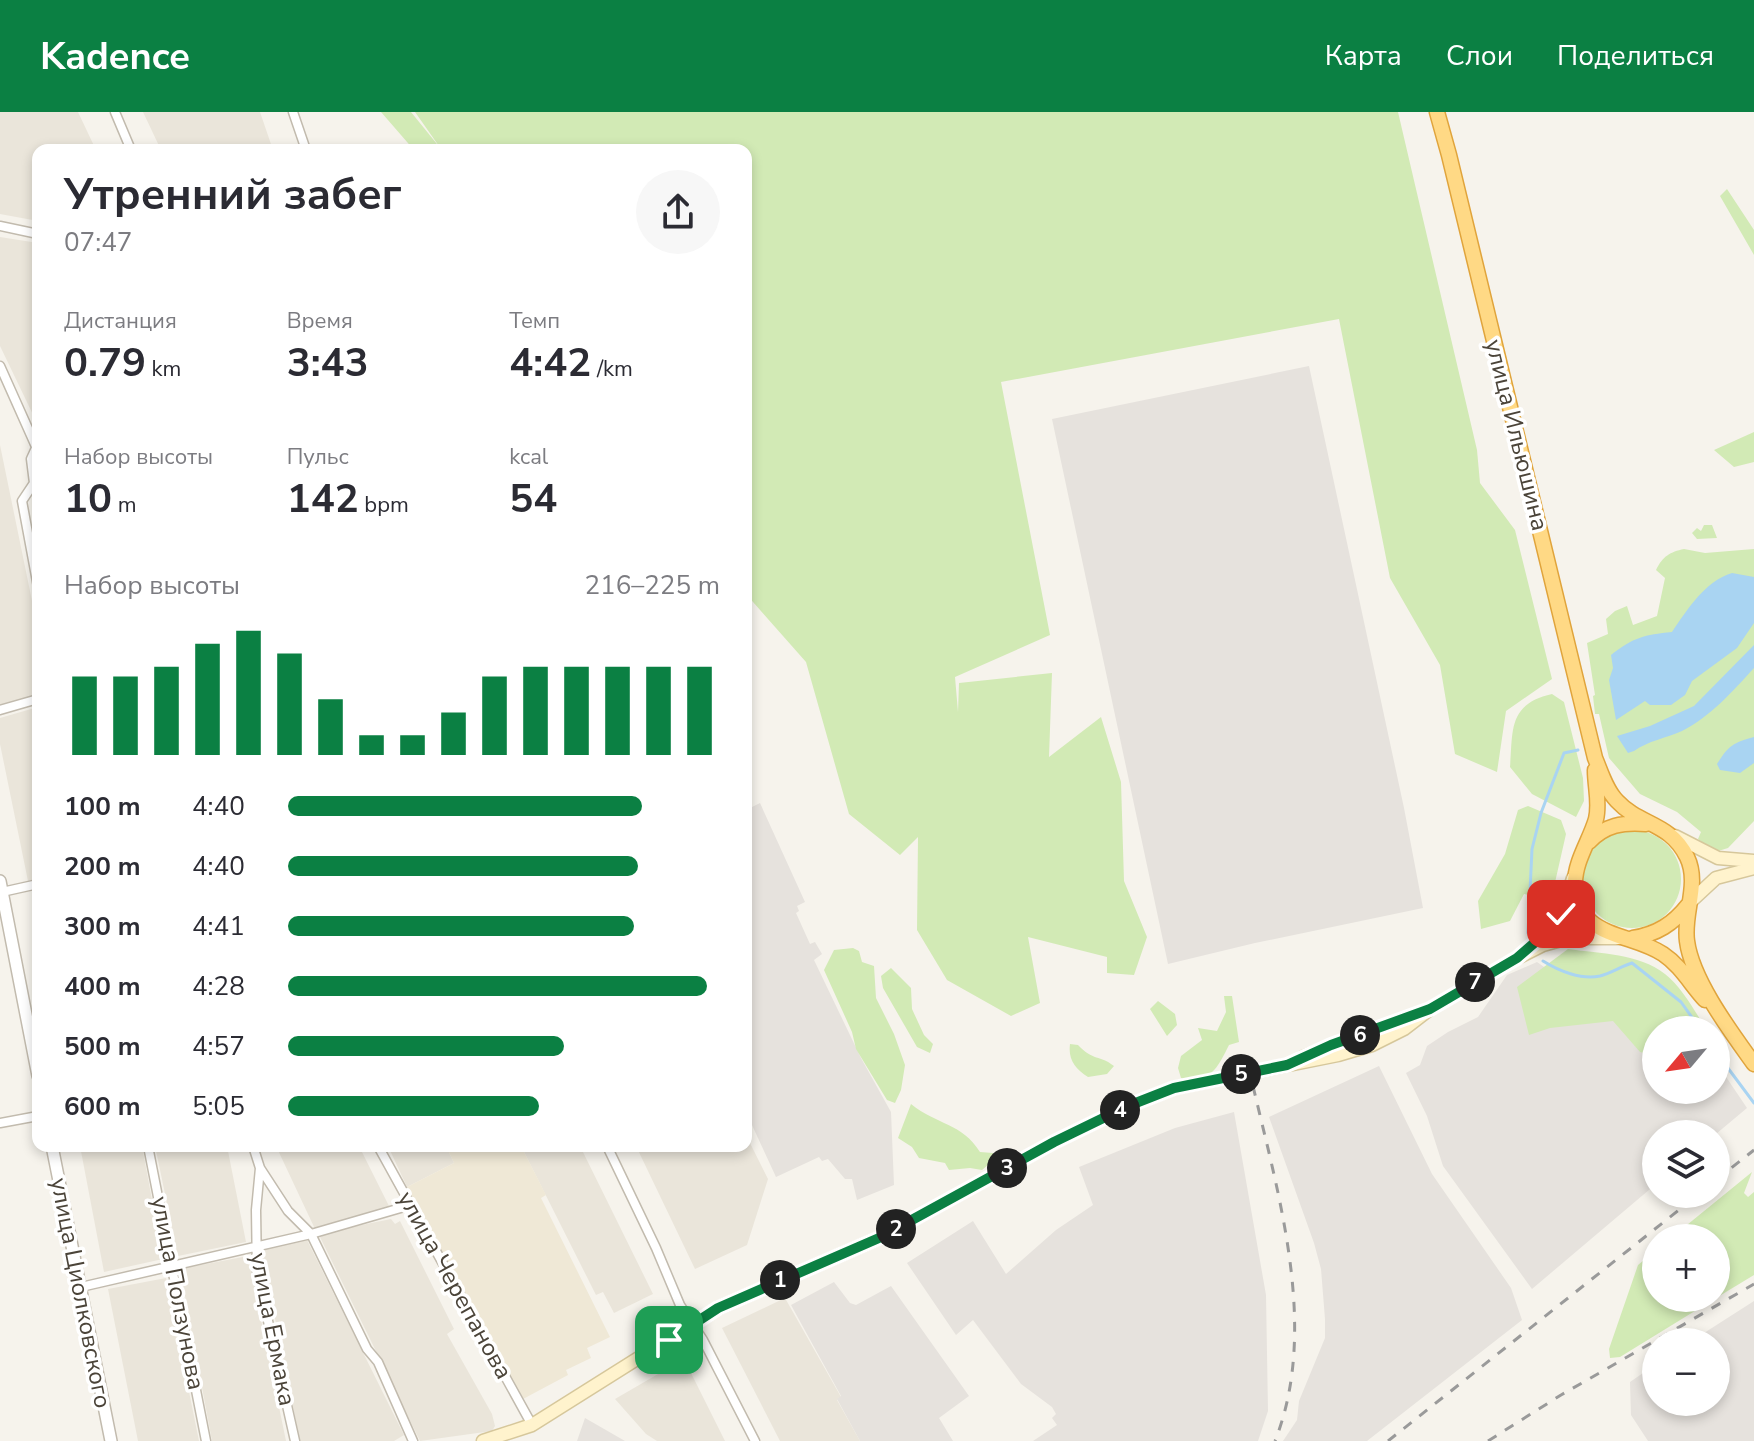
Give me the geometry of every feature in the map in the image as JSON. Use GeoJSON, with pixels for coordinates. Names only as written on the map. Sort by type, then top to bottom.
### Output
{"type":"FeatureCollection","features":[{"type":"Feature","properties":{"kind":"highway","name":"улица Ильюшина"},"geometry":{"type":"LineString","coordinates":[[1437,112],[1595,758]]}},
{"type":"Feature","properties":{"kind":"highway"},"geometry":{"type":"LineString","coordinates":[[1595,758],[1607,788],[1617,801],[1630,812],[1665,830],[1682,847],[1691,865],[1692,890],[1686,924],[1689,950],[1721,1016]]}},
{"type":"Feature","properties":{"kind":"highway"},"geometry":{"type":"LineString","coordinates":[[1595,758],[1598,809],[1575,871],[1575,895],[1584,914],[1602,931],[1643,944],[1672,961],[1720,1016]]}},
{"type":"Feature","properties":{"kind":"highway"},"geometry":{"type":"LineString","coordinates":[[1587,844],[1597,834],[1617,824],[1665,830]]}},
{"type":"Feature","properties":{"kind":"highway"},"geometry":{"type":"LineString","coordinates":[[1623,939],[1654,934],[1665,928],[1688,904]]}},
{"type":"Feature","properties":{"kind":"highway"},"geometry":{"type":"LineString","coordinates":[[1730,1030],[1754,1064]]}},
{"type":"Feature","properties":{"kind":"main road"},"geometry":{"type":"LineString","coordinates":[[1665,830],[1718,858],[1754,861]]}},
{"type":"Feature","properties":{"kind":"main road"},"geometry":{"type":"LineString","coordinates":[[1688,904],[1716,878],[1754,868]]}},
{"type":"Feature","properties":{"kind":"main road"},"geometry":{"type":"LineString","coordinates":[[1517,958],[1555,923],[1565,906],[1575,871]]}},
{"type":"Feature","properties":{"kind":"main road"},"geometry":{"type":"LineString","coordinates":[[483,1441],[532,1425],[693,1324],[753,1292],[891,1232],[1054,1142],[1128,1106],[1174,1088],[1287,1065],[1331,1045],[1430,1009],[1517,958],[1560,940],[1623,939]]}},
{"type":"Feature","properties":{"kind":"street"},"geometry":{"type":"LineString","coordinates":[[115,112],[128,144]]}},
{"type":"Feature","properties":{"kind":"street"},"geometry":{"type":"LineString","coordinates":[[293,112],[304,144]]}},
{"type":"Feature","properties":{"kind":"street"},"geometry":{"type":"LineString","coordinates":[[0,226],[32,233]]}},
{"type":"Feature","properties":{"kind":"street"},"geometry":{"type":"LineString","coordinates":[[0,366],[32,439]]}},
{"type":"Feature","properties":{"kind":"street"},"geometry":{"type":"LineString","coordinates":[[32,486],[22,501],[32,555]]}},
{"type":"Feature","properties":{"kind":"street"},"geometry":{"type":"LineString","coordinates":[[0,710],[32,701]]}},
{"type":"Feature","properties":{"kind":"street"},"geometry":{"type":"LineString","coordinates":[[32,884],[1,886],[32,1045]]}},
{"type":"Feature","properties":{"kind":"street"},"geometry":{"type":"LineString","coordinates":[[0,1123],[32,1117]]}},
{"type":"Feature","properties":{"kind":"street","name":"улица Циолковского"},"geometry":{"type":"LineString","coordinates":[[53,1152],[111,1441]]}},
{"type":"Feature","properties":{"kind":"street","name":"улица Ползунова"},"geometry":{"type":"LineString","coordinates":[[149,1152],[206,1441]]}},
{"type":"Feature","properties":{"kind":"street"},"geometry":{"type":"LineString","coordinates":[[255,1152],[260,1168],[288,1211],[311,1234],[367,1349],[378,1362],[413,1441]]}},
{"type":"Feature","properties":{"kind":"street","name":"улица Черепанова"},"geometry":{"type":"LineString","coordinates":[[381,1152],[532,1425]]}},
{"type":"Feature","properties":{"kind":"street"},"geometry":{"type":"LineString","coordinates":[[610,1152],[680,1305],[728,1385],[755,1441]]}},
{"type":"Feature","properties":{"kind":"street","name":"улица Ермака"},"geometry":{"type":"LineString","coordinates":[[260,1168],[256,1210],[257,1272],[295,1441]]}},
{"type":"Feature","properties":{"kind":"street"},"geometry":{"type":"LineString","coordinates":[[81,1287],[311,1234],[411,1205]]}},
{"type":"Feature","properties":{"kind":"shaded area"},"geometry":{"type":"Polygon","coordinates":[[[0,112],[78,112],[93,144],[32,144],[32,220],[0,214],[0,112]]]}},
{"type":"Feature","properties":{"kind":"shaded area"},"geometry":{"type":"Polygon","coordinates":[[[143,112],[260,112],[271,144],[158,144],[143,112]]]}},
{"type":"Feature","properties":{"kind":"shaded area"},"geometry":{"type":"Polygon","coordinates":[[[0,237],[32,242],[32,413],[0,346],[0,237]]]}},
{"type":"Feature","properties":{"kind":"shaded area"},"geometry":{"type":"Polygon","coordinates":[[[1309,366],[1423,908],[1168,964],[1052,419],[1309,366]]]}},
{"type":"Feature","properties":{"kind":"shaded area"},"geometry":{"type":"Polygon","coordinates":[[[0,445],[32,601],[32,697],[0,705],[0,445]]]}},
{"type":"Feature","properties":{"kind":"shaded area"},"geometry":{"type":"Polygon","coordinates":[[[32,709],[32,880],[28,881],[0,744],[0,718],[32,709]]]}},
{"type":"Feature","properties":{"kind":"shaded area"},"geometry":{"type":"Polygon","coordinates":[[[760,803],[805,902],[797,906],[799,911],[796,913],[810,944],[815,942],[822,954],[814,960],[891,1112],[894,1185],[857,1200],[852,1179],[845,1179],[828,1159],[822,1161],[819,1157],[776,1177],[752,1125],[752,807],[760,803]]]}},
{"type":"Feature","properties":{"kind":"shaded area"},"geometry":{"type":"Polygon","coordinates":[[[1537,962],[1567,983],[1642,1023],[1642,1104],[1730,1104],[1730,1083],[1747,1108],[1730,1122],[1642,1120],[1642,1196],[1532,1289],[1443,1166],[1427,1116],[1406,1073],[1420,1065],[1427,1046],[1478,1017],[1507,975],[1537,962]]]}},
{"type":"Feature","properties":{"kind":"shaded area"},"geometry":{"type":"Polygon","coordinates":[[[1379,1066],[1432,1174],[1511,1288],[1522,1320],[1367,1441],[1283,1441],[1297,1420],[1299,1401],[1325,1338],[1325,1319],[1321,1269],[1314,1243],[1269,1117],[1379,1066]]]}},
{"type":"Feature","properties":{"kind":"shaded area"},"geometry":{"type":"Polygon","coordinates":[[[1234,1112],[1266,1295],[1268,1411],[1258,1441],[1033,1441],[1057,1425],[1052,1418],[1056,1414],[1052,1407],[1021,1384],[973,1320],[956,1335],[907,1263],[973,1221],[1006,1274],[1056,1230],[1093,1205],[1079,1167],[1175,1128],[1234,1112]]]}},
{"type":"Feature","properties":{"kind":"shaded area"},"geometry":{"type":"Polygon","coordinates":[[[752,1147],[768,1179],[747,1245],[695,1269],[639,1152],[752,1152],[752,1147]]]}},
{"type":"Feature","properties":{"kind":"shaded area"},"geometry":{"type":"Polygon","coordinates":[[[81,1152],[143,1152],[163,1259],[104,1272],[81,1152]]]}},
{"type":"Feature","properties":{"kind":"shaded area"},"geometry":{"type":"Polygon","coordinates":[[[156,1152],[228,1152],[246,1242],[178,1256],[156,1152]]]}},
{"type":"Feature","properties":{"kind":"shaded area"},"geometry":{"type":"Polygon","coordinates":[[[279,1152],[362,1152],[390,1208],[315,1229],[279,1152]]]}},
{"type":"Feature","properties":{"kind":"shaded area"},"geometry":{"type":"Polygon","coordinates":[[[391,1152],[449,1152],[454,1163],[407,1187],[391,1152]]]}},
{"type":"Feature","properties":{"kind":"shaded area"},"geometry":{"type":"Polygon","coordinates":[[[449,1152],[524,1152],[546,1195],[541,1198],[610,1337],[587,1348],[591,1358],[566,1370],[568,1375],[523,1399],[407,1187],[454,1163],[449,1152]]]}},
{"type":"Feature","properties":{"kind":"shaded area"},"geometry":{"type":"Polygon","coordinates":[[[524,1152],[583,1152],[653,1294],[614,1313],[603,1292],[596,1295],[524,1152]]]}},
{"type":"Feature","properties":{"kind":"shaded area"},"geometry":{"type":"Polygon","coordinates":[[[391,1219],[395,1224],[400,1221],[454,1329],[447,1334],[492,1414],[495,1426],[492,1431],[420,1441],[320,1237],[337,1230],[391,1219]]]}},
{"type":"Feature","properties":{"kind":"shaded area"},"geometry":{"type":"Polygon","coordinates":[[[307,1240],[404,1435],[394,1441],[300,1441],[261,1250],[307,1240]]]}},
{"type":"Feature","properties":{"kind":"shaded area"},"geometry":{"type":"Polygon","coordinates":[[[248,1256],[286,1441],[212,1441],[180,1269],[248,1256]]]}},
{"type":"Feature","properties":{"kind":"shaded area"},"geometry":{"type":"Polygon","coordinates":[[[166,1278],[199,1441],[138,1441],[108,1289],[166,1278]]]}},
{"type":"Feature","properties":{"kind":"shaded area"},"geometry":{"type":"Polygon","coordinates":[[[834,1282],[850,1303],[856,1305],[891,1286],[969,1396],[939,1418],[953,1441],[860,1441],[837,1399],[841,1396],[791,1305],[834,1282]]]}},
{"type":"Feature","properties":{"kind":"shaded area"},"geometry":{"type":"Polygon","coordinates":[[[785,1298],[841,1397],[837,1400],[860,1441],[780,1441],[722,1328],[785,1298]]]}},
{"type":"Feature","properties":{"kind":"shaded area"},"geometry":{"type":"Polygon","coordinates":[[[1754,1301],[1754,1441],[1648,1441],[1631,1415],[1630,1382],[1642,1374],[1642,1416],[1730,1416],[1730,1328],[1712,1328],[1754,1301]]]}},
{"type":"Feature","properties":{"kind":"shaded area"},"geometry":{"type":"Polygon","coordinates":[[[684,1359],[725,1441],[657,1441],[646,1434],[615,1399],[684,1359]]]}},
{"type":"Feature","properties":{"kind":"shaded area"},"geometry":{"type":"Polygon","coordinates":[[[585,1418],[625,1441],[577,1441],[585,1418]]]}},
{"type":"Feature","properties":{"kind":"green space"},"geometry":{"type":"Polygon","coordinates":[[[381,112],[411,112],[437,144],[409,144],[381,112]]]}},
{"type":"Feature","properties":{"kind":"green space"},"geometry":{"type":"Polygon","coordinates":[[[415,112],[1398,112],[1477,450],[1480,483],[1515,530],[1552,679],[1506,711],[1497,772],[1455,754],[1440,665],[1390,578],[1339,319],[1001,382],[1050,635],[955,677],[958,712],[959,683],[1052,673],[1049,757],[1101,717],[1121,782],[1124,881],[1147,937],[1134,975],[1107,973],[1107,957],[1028,937],[1040,1003],[1011,1016],[947,980],[917,930],[918,837],[900,855],[849,814],[806,662],[752,601],[752,144],[437,144],[415,112]]]}},
{"type":"Feature","properties":{"kind":"green space"},"geometry":{"type":"Polygon","coordinates":[[[1727,189],[1754,230],[1754,255],[1720,196],[1727,189]]]}},
{"type":"Feature","properties":{"kind":"green space"},"geometry":{"type":"Polygon","coordinates":[[[1754,432],[1754,462],[1734,467],[1714,450],[1754,432]]]}},
{"type":"Feature","properties":{"kind":"green space"},"geometry":{"type":"Polygon","coordinates":[[[1704,525],[1712,525],[1717,538],[1697,539],[1692,533],[1697,528],[1701,531],[1704,525]]]}},
{"type":"Feature","properties":{"kind":"green space"},"geometry":{"type":"Polygon","coordinates":[[[1684,549],[1705,553],[1754,549],[1754,821],[1728,848],[1715,852],[1698,839],[1701,832],[1677,812],[1640,794],[1609,758],[1599,714],[1595,714],[1587,643],[1608,634],[1606,619],[1627,606],[1633,625],[1657,616],[1665,578],[1656,570],[1667,555],[1684,549]]]}},
{"type":"Feature","properties":{"kind":"green space"},"geometry":{"type":"Polygon","coordinates":[[[1552,694],[1564,702],[1583,778],[1584,801],[1576,817],[1532,794],[1510,767],[1513,730],[1520,712],[1527,704],[1552,694]]]}},
{"type":"Feature","properties":{"kind":"green space"},"geometry":{"type":"Polygon","coordinates":[[[1528,806],[1561,820],[1566,834],[1551,900],[1524,894],[1510,921],[1481,929],[1478,901],[1505,854],[1518,810],[1528,806]]]}},
{"type":"Feature","properties":{"kind":"green space"},"geometry":{"type":"Polygon","coordinates":[[[1632,830],[1651,834],[1666,845],[1677,860],[1681,879],[1677,898],[1666,913],[1651,924],[1632,928],[1613,924],[1598,913],[1587,898],[1583,879],[1587,860],[1598,845],[1613,834],[1632,830]]]}},
{"type":"Feature","properties":{"kind":"green space"},"geometry":{"type":"Polygon","coordinates":[[[853,948],[859,951],[862,962],[874,966],[876,998],[905,1065],[901,1090],[895,1103],[887,1100],[856,1049],[852,1032],[824,970],[834,950],[853,948]]]}},
{"type":"Feature","properties":{"kind":"green space"},"geometry":{"type":"Polygon","coordinates":[[[1568,949],[1619,956],[1643,962],[1665,974],[1698,1016],[1642,1016],[1642,1052],[1613,1021],[1550,1028],[1529,1035],[1517,987],[1568,949]]]}},
{"type":"Feature","properties":{"kind":"green space"},"geometry":{"type":"Polygon","coordinates":[[[891,968],[911,988],[912,1009],[924,1035],[933,1044],[930,1053],[917,1047],[883,988],[881,976],[891,968]]]}},
{"type":"Feature","properties":{"kind":"green space"},"geometry":{"type":"Polygon","coordinates":[[[1224,996],[1232,996],[1239,1042],[1229,1045],[1216,1067],[1206,1076],[1181,1078],[1178,1068],[1181,1056],[1202,1040],[1198,1028],[1217,1031],[1226,1012],[1224,996]]]}},
{"type":"Feature","properties":{"kind":"green space"},"geometry":{"type":"Polygon","coordinates":[[[1158,1001],[1175,1014],[1177,1025],[1167,1036],[1150,1009],[1158,1001]]]}},
{"type":"Feature","properties":{"kind":"green space"},"geometry":{"type":"Polygon","coordinates":[[[1070,1044],[1078,1045],[1114,1066],[1107,1074],[1088,1077],[1073,1063],[1070,1044]]]}},
{"type":"Feature","properties":{"kind":"green space"},"geometry":{"type":"Polygon","coordinates":[[[911,1104],[965,1135],[980,1152],[993,1153],[996,1158],[982,1170],[949,1170],[945,1163],[919,1158],[912,1147],[898,1138],[911,1104]]]}},
{"type":"Feature","properties":{"kind":"green space"},"geometry":{"type":"Polygon","coordinates":[[[1752,1172],[1744,1193],[1748,1197],[1754,1192],[1754,1275],[1730,1290],[1730,1224],[1688,1224],[1708,1208],[1730,1208],[1730,1190],[1752,1172]]]}},
{"type":"Feature","properties":{"kind":"green space"},"geometry":{"type":"Polygon","coordinates":[[[1642,1262],[1642,1312],[1693,1312],[1667,1328],[1642,1328],[1642,1343],[1620,1357],[1610,1358],[1609,1349],[1638,1265],[1642,1262]]]}},
{"type":"Feature","properties":{"kind":"water"},"geometry":{"type":"Polygon","coordinates":[[[1732,573],[1754,577],[1754,623],[1737,648],[1692,681],[1685,695],[1671,705],[1650,705],[1645,701],[1616,720],[1609,680],[1613,668],[1611,655],[1640,638],[1672,632],[1705,589],[1732,573]]]}},
{"type":"Feature","properties":{"kind":"water"},"geometry":{"type":"Polygon","coordinates":[[[1754,645],[1754,668],[1712,711],[1682,731],[1628,753],[1617,736],[1650,726],[1694,706],[1754,645]]]}},
{"type":"Feature","properties":{"kind":"water"},"geometry":{"type":"Polygon","coordinates":[[[1754,737],[1754,763],[1740,773],[1720,770],[1717,764],[1728,749],[1754,737]]]}},
{"type":"Feature","properties":{"kind":"waterway"},"geometry":{"type":"LineString","coordinates":[[1528,933],[1532,849],[1541,813],[1564,753],[1578,750]]}},
{"type":"Feature","properties":{"kind":"waterway"},"geometry":{"type":"LineString","coordinates":[[1543,961],[1585,977],[1600,976],[1632,963],[1681,1002],[1691,1016]]}},
{"type":"Feature","properties":{"kind":"waterway"},"geometry":{"type":"LineString","coordinates":[[1730,1071],[1754,1103]]}},
{"type":"Feature","properties":{"kind":"railway"},"geometry":{"type":"LineString","coordinates":[[1253,1086],[1283,1218],[1294,1309],[1294,1354],[1288,1398],[1275,1441]]}},
{"type":"Feature","properties":{"kind":"railway"},"geometry":{"type":"LineString","coordinates":[[1730,1169],[1754,1150]]}},
{"type":"Feature","properties":{"kind":"railway"},"geometry":{"type":"LineString","coordinates":[[1388,1441],[1681,1208]]}},
{"type":"Feature","properties":{"kind":"railway"},"geometry":{"type":"LineString","coordinates":[[1488,1441],[1561,1395],[1754,1284]]}},
{"type":"Feature","properties":{"kind":"route"},"geometry":{"type":"LineString","coordinates":[[669,1340],[718,1308],[879,1238],[1054,1142],[1153,1095],[1287,1065],[1310,1053],[1430,1009],[1517,958],[1547,932],[1561,914]]}}]}
